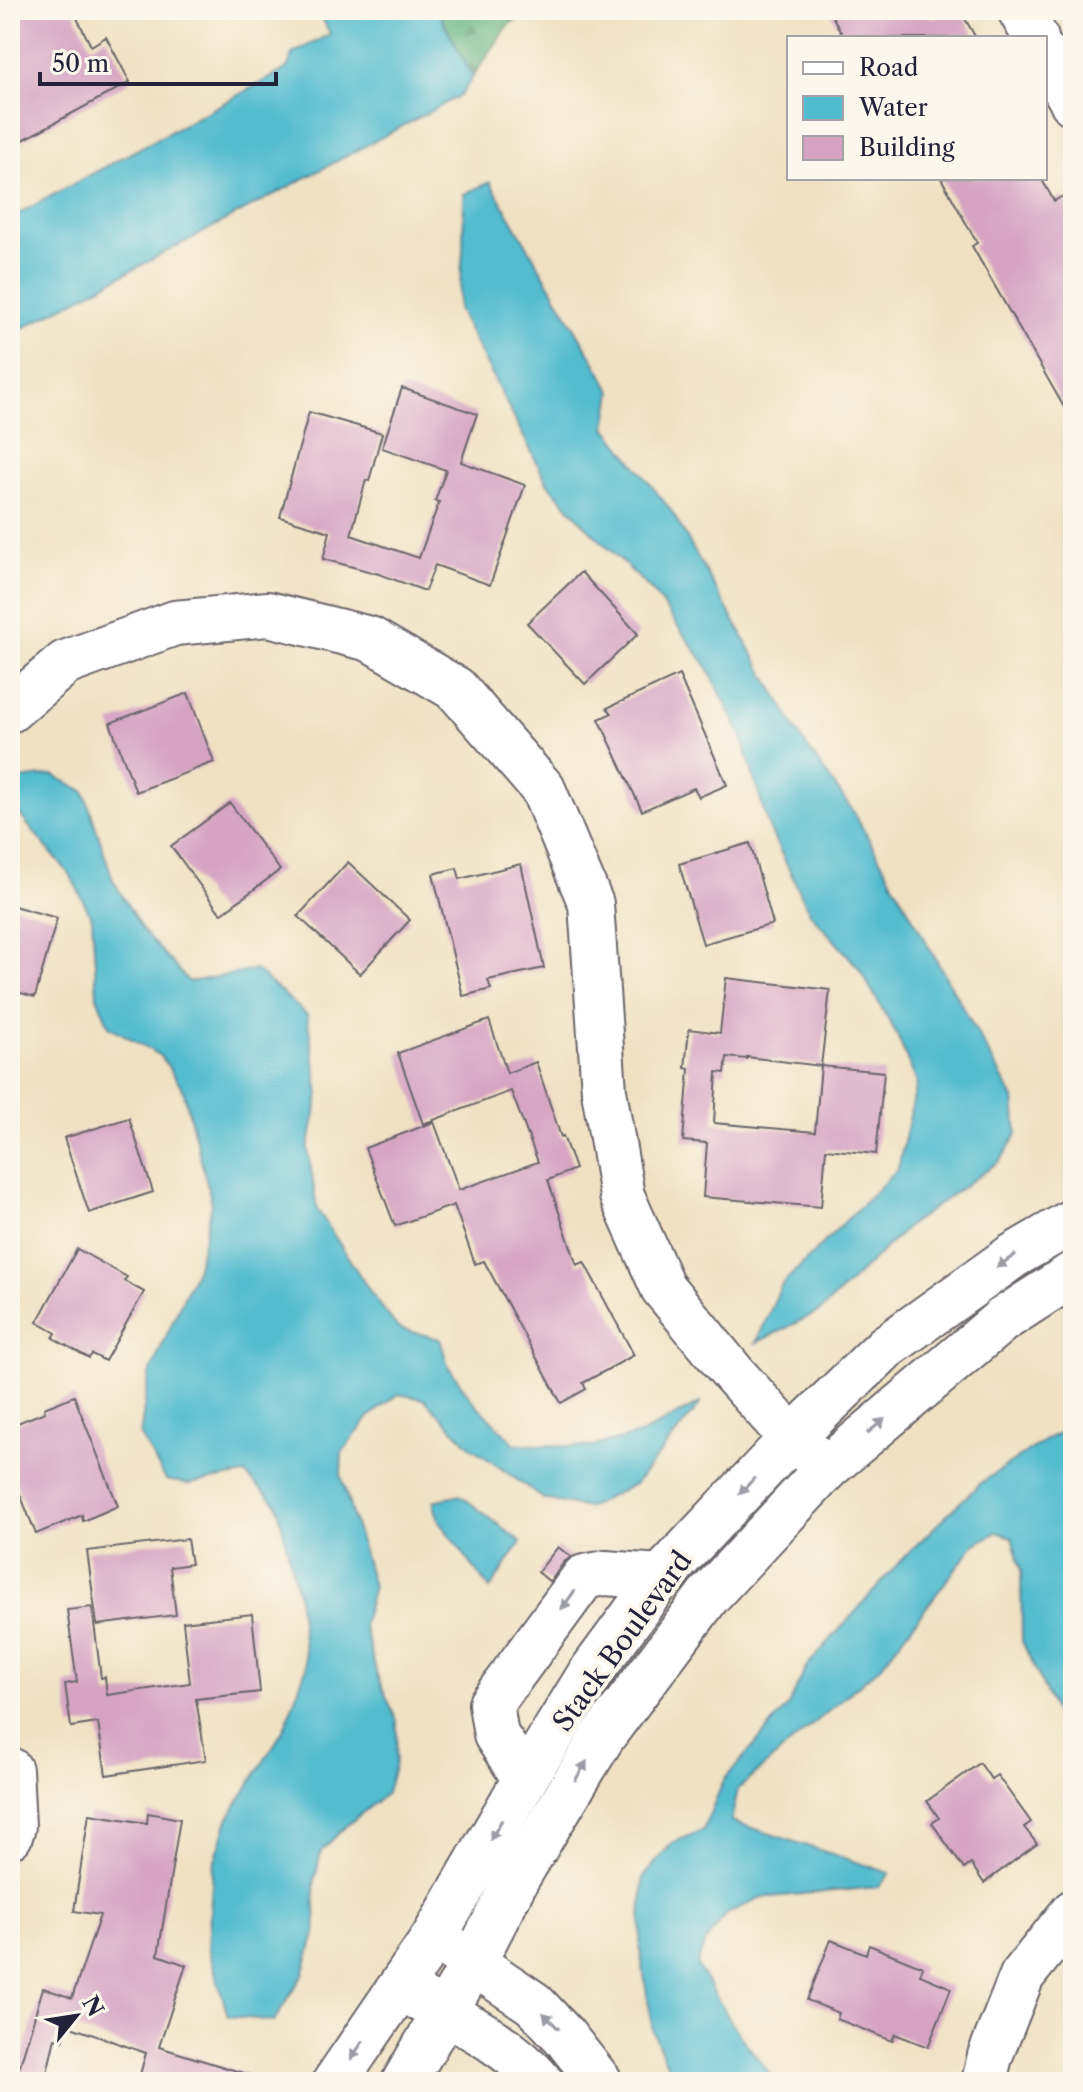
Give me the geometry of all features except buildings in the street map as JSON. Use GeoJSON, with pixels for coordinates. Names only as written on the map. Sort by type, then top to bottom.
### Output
{"type":"FeatureCollection","features":[{"type":"Feature","properties":{"kind":"street"},"geometry":{"type":"LineString","coordinates":[[1020,10],[1035,36]]}},
{"type":"Feature","properties":{"kind":"street"},"geometry":{"type":"LineString","coordinates":[[1047,58],[1073,103]]}},
{"type":"Feature","properties":{"kind":"street"},"geometry":{"type":"LineString","coordinates":[[10,710],[65,663],[175,623],[268,614],[370,639],[456,689],[543,789],[591,904],[604,1091],[622,1196],[663,1288],[792,1438],[827,1468]]}},
{"type":"Feature","properties":{"kind":"street","name":"Stack Boulevard"},"geometry":{"type":"LineString","coordinates":[[335,2082],[434,1937],[589,1675],[661,1577],[792,1438],[886,1347],[1013,1256],[1073,1221]]}},
{"type":"Feature","properties":{"kind":"street","name":"Stack Boulevard"},"geometry":{"type":"LineString","coordinates":[[404,2082],[474,1962],[517,1878],[603,1736],[708,1596],[827,1468],[1002,1320],[1073,1274]]}},
{"type":"Feature","properties":{"kind":"street"},"geometry":{"type":"LineString","coordinates":[[525,1779],[496,1735],[491,1704],[584,1577],[605,1573],[661,1577]]}},
{"type":"Feature","properties":{"kind":"street"},"geometry":{"type":"LineString","coordinates":[[10,1770],[13,1826],[10,1836]]}},
{"type":"Feature","properties":{"kind":"street"},"geometry":{"type":"LineString","coordinates":[[984,2082],[990,2056],[1022,1976],[1073,1912]]}},
{"type":"Feature","properties":{"kind":"street"},"geometry":{"type":"LineString","coordinates":[[434,1937],[534,2004],[600,2082]]}},
{"type":"Feature","properties":{"kind":"street"},"geometry":{"type":"LineString","coordinates":[[400,1987],[501,2046],[541,2082]]}},
{"type":"Feature","properties":{"kind":"green space"},"geometry":{"type":"Polygon","coordinates":[[[437,10],[535,10],[509,24],[473,77],[437,10]]]}},
{"type":"Feature","properties":{"kind":"water"},"geometry":{"type":"Polygon","coordinates":[[[318,10],[437,10],[473,77],[461,95],[10,335],[10,218],[281,72],[288,67],[292,54],[330,34],[318,10]]]}},
{"type":"Feature","properties":{"kind":"water"},"geometry":{"type":"Polygon","coordinates":[[[490,182],[612,392],[606,427],[672,512],[802,740],[853,811],[1014,1099],[1017,1134],[1001,1160],[908,1226],[822,1310],[756,1343],[782,1284],[898,1169],[917,1083],[897,1035],[859,968],[810,913],[769,828],[741,735],[708,668],[653,592],[548,484],[458,309],[464,194],[490,182]]]}},
{"type":"Feature","properties":{"kind":"water"},"geometry":{"type":"Polygon","coordinates":[[[53,775],[84,791],[113,880],[142,930],[189,982],[256,970],[307,1015],[319,1094],[308,1149],[317,1209],[371,1293],[398,1328],[440,1339],[448,1366],[474,1402],[515,1444],[589,1447],[641,1434],[702,1402],[635,1484],[587,1508],[544,1499],[471,1447],[424,1399],[398,1394],[369,1417],[342,1453],[341,1476],[373,1586],[363,1624],[378,1678],[397,1721],[396,1759],[387,1793],[321,1851],[314,1884],[316,1931],[303,1974],[274,2021],[228,2016],[208,1947],[213,1867],[228,1819],[284,1729],[306,1668],[298,1595],[277,1504],[245,1474],[189,1484],[166,1480],[140,1435],[149,1375],[197,1267],[212,1204],[183,1089],[161,1056],[109,1026],[97,996],[92,918],[71,876],[10,801],[10,780],[53,775]]]}},
{"type":"Feature","properties":{"kind":"water"},"geometry":{"type":"Polygon","coordinates":[[[1073,1427],[1073,1751],[1022,1641],[1021,1569],[1012,1537],[997,1532],[974,1545],[882,1665],[738,1789],[731,1821],[890,1873],[879,1887],[759,1898],[727,1914],[705,1942],[697,1965],[738,2033],[776,2082],[675,2082],[653,2032],[640,1949],[643,1877],[672,1843],[703,1830],[724,1780],[788,1706],[807,1666],[905,1556],[979,1484],[1047,1439],[1073,1427]]]}},
{"type":"Feature","properties":{"kind":"water"},"geometry":{"type":"Polygon","coordinates":[[[460,1495],[521,1542],[490,1589],[439,1521],[433,1501],[460,1495]]]}}]}
